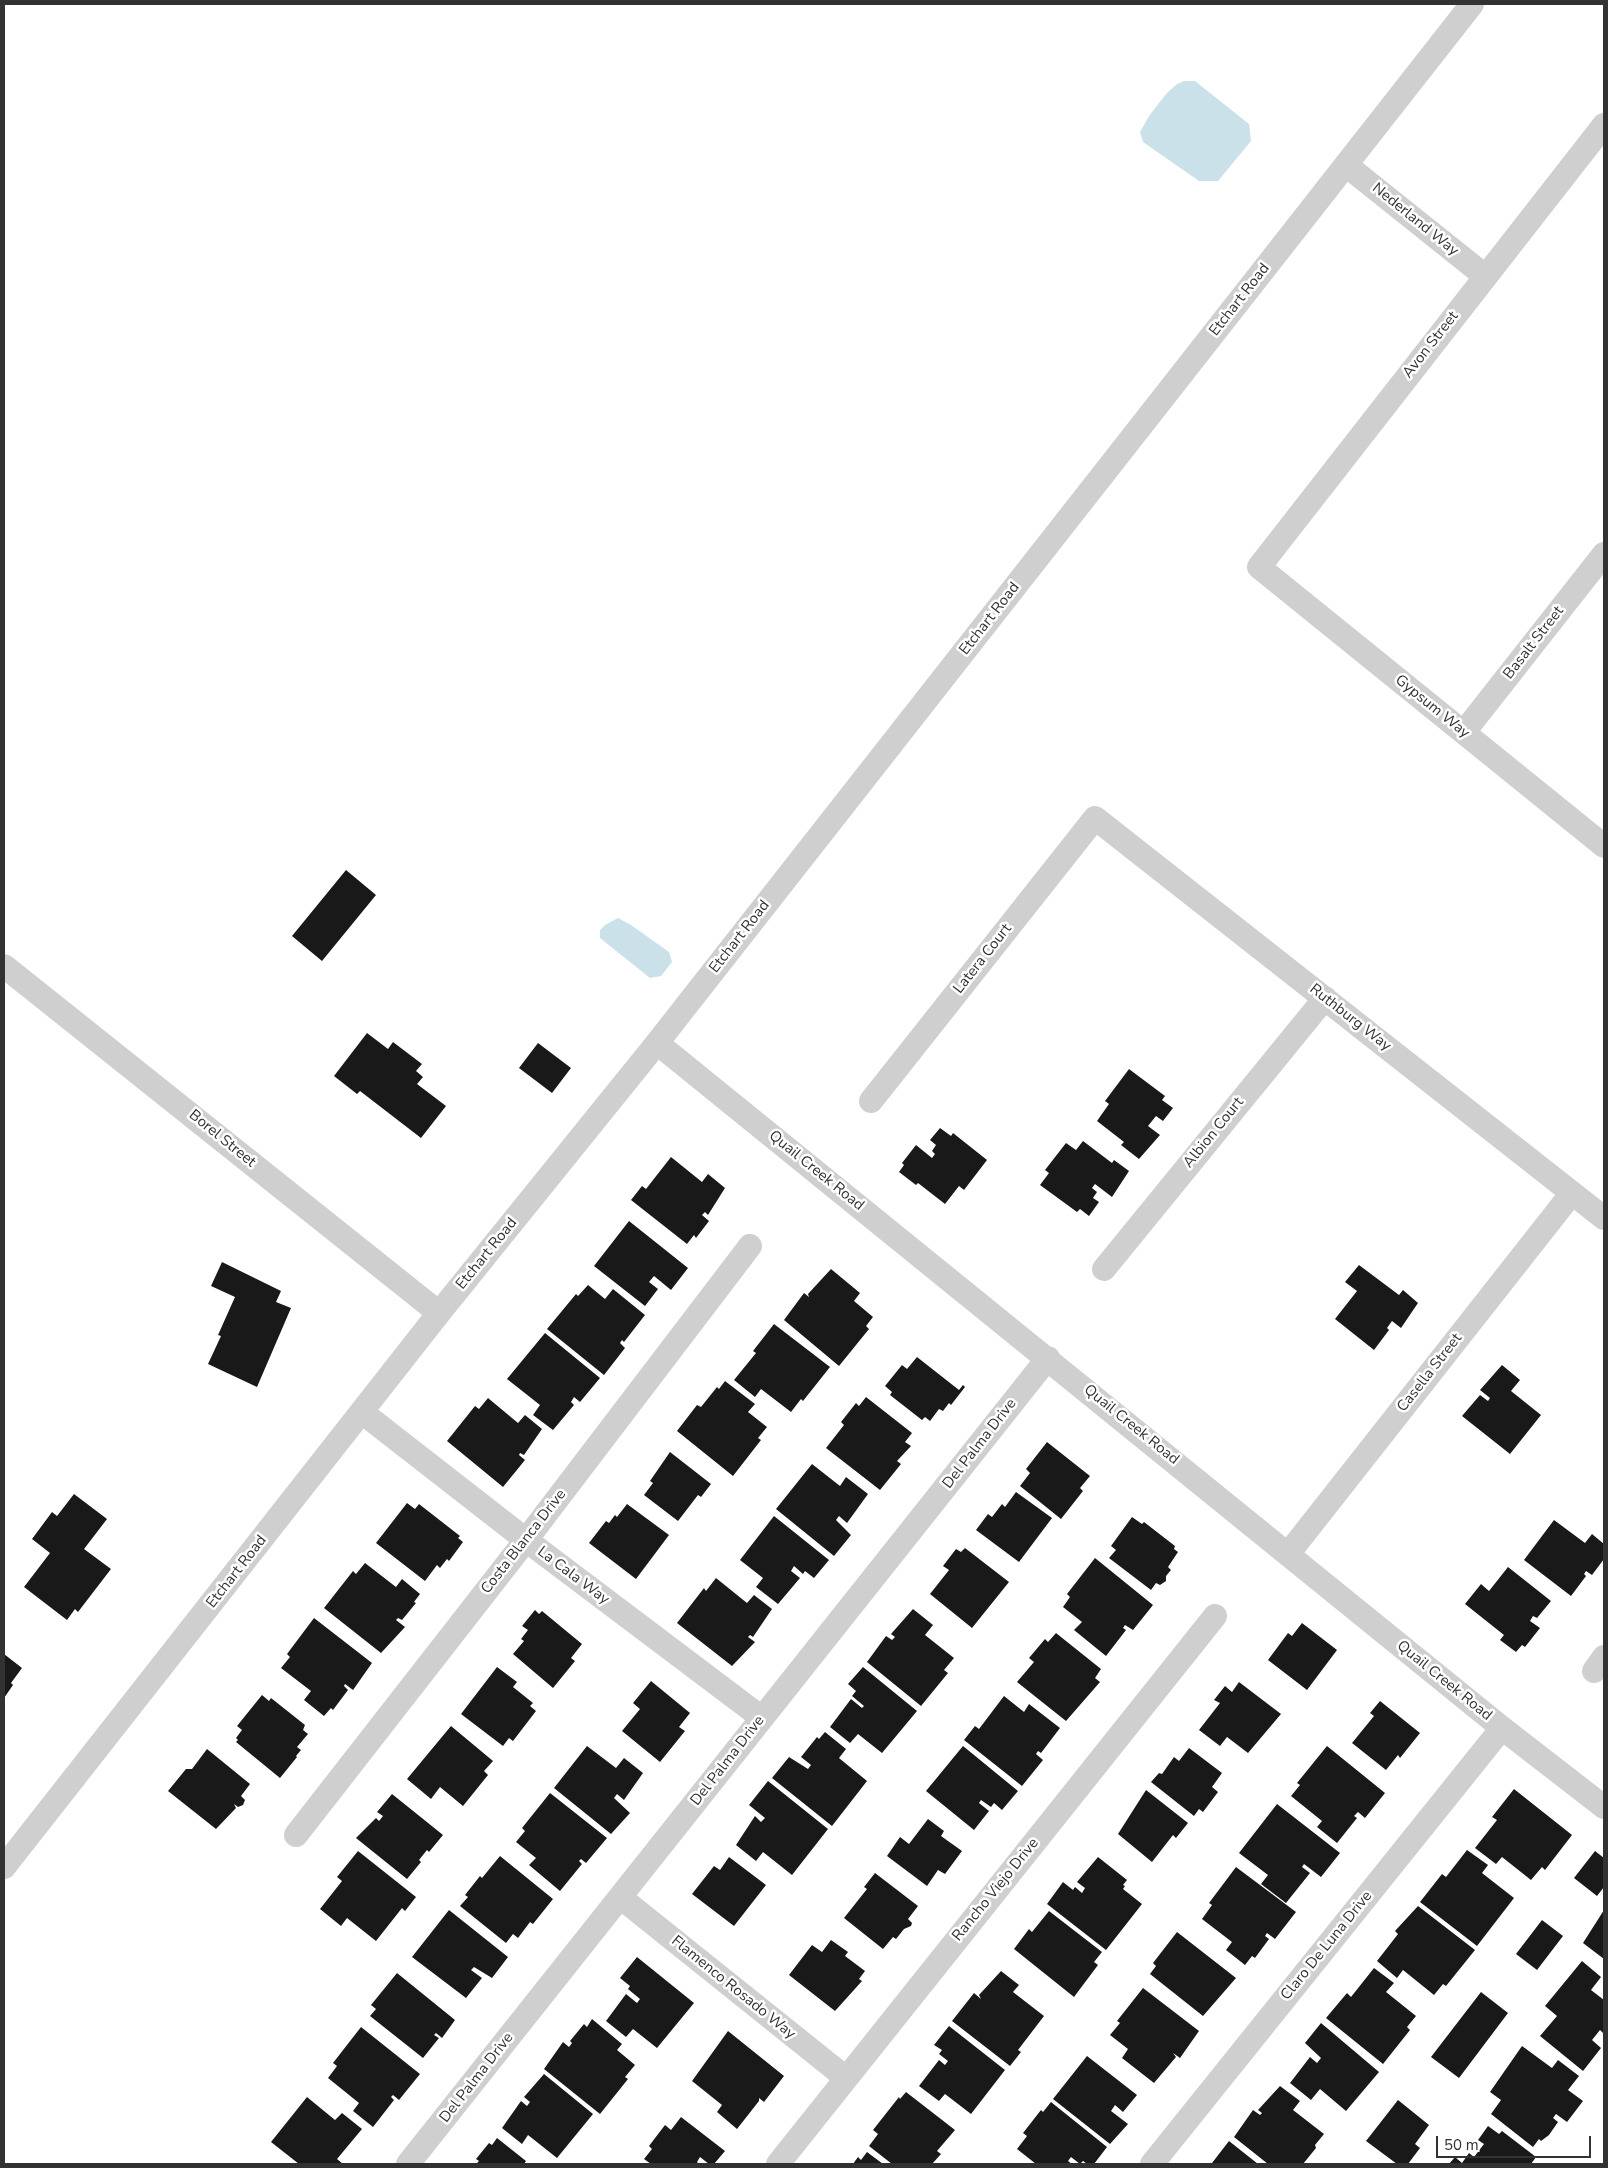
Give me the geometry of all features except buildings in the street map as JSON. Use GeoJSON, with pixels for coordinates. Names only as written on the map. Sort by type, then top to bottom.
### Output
{"type":"FeatureCollection","features":[{"type":"Feature","properties":{"kind":"street","name":"Etchart Road"},"geometry":{"type":"LineString","coordinates":[[4,1867],[439,1313],[657,1043],[1472,4]]}},
{"type":"Feature","properties":{"kind":"street","name":"Avon Street"},"geometry":{"type":"LineString","coordinates":[[1259,567],[1604,124]]}},
{"type":"Feature","properties":{"kind":"street","name":"Nederland Way"},"geometry":{"type":"LineString","coordinates":[[1346,164],[1485,276]]}},
{"type":"Feature","properties":{"kind":"street","name":"Basalt Street"},"geometry":{"type":"LineString","coordinates":[[1464,732],[1604,554]]}},
{"type":"Feature","properties":{"kind":"street","name":"Gypsum Way"},"geometry":{"type":"LineString","coordinates":[[1259,567],[1604,846]]}},
{"type":"Feature","properties":{"kind":"street","name":"Ruthburg Way"},"geometry":{"type":"LineString","coordinates":[[1096,818],[1604,1218]]}},
{"type":"Feature","properties":{"kind":"street","name":"Latera Court"},"geometry":{"type":"LineString","coordinates":[[871,1101],[1096,818]]}},
{"type":"Feature","properties":{"kind":"street","name":"Borel Street"},"geometry":{"type":"LineString","coordinates":[[4,966],[439,1313]]}},
{"type":"Feature","properties":{"kind":"street","name":"Albion Court"},"geometry":{"type":"LineString","coordinates":[[1104,1268],[1325,998]]}},
{"type":"Feature","properties":{"kind":"street","name":"Quail Creek Road"},"geometry":{"type":"LineString","coordinates":[[657,1043],[1048,1358],[1502,1728],[1604,1808]]}},
{"type":"Feature","properties":{"kind":"street","name":"Casella Street"},"geometry":{"type":"LineString","coordinates":[[1288,1554],[1572,1192]]}},
{"type":"Feature","properties":{"kind":"street","name":"Costa Blanca Drive"},"geometry":{"type":"LineString","coordinates":[[296,1835],[526,1540],[750,1246]]}},
{"type":"Feature","properties":{"kind":"street","name":"Del Palma Drive"},"geometry":{"type":"LineString","coordinates":[[408,2164],[1048,1358]]}},
{"type":"Feature","properties":{"kind":"street","name":"La Cala Way"},"geometry":{"type":"LineString","coordinates":[[363,1412],[526,1540],[762,1718]]}},
{"type":"Feature","properties":{"kind":"street","name":"Rancho Viejo Drive"},"geometry":{"type":"LineString","coordinates":[[778,2164],[1215,1616]]}},
{"type":"Feature","properties":{"kind":"street","name":"Claro De Luna Drive"},"geometry":{"type":"LineString","coordinates":[[1152,2164],[1502,1728]]}},
{"type":"Feature","properties":{"kind":"street","name":"Flamenco Rosado Way"},"geometry":{"type":"LineString","coordinates":[[620,1897],[846,2078]]}},
{"type":"Feature","properties":{"kind":"water"},"geometry":{"type":"Polygon","coordinates":[[[1184,81],[1195,81],[1249,124],[1251,141],[1218,181],[1199,181],[1143,142],[1140,132],[1149,116],[1166,94],[1177,84],[1184,81]]]}},
{"type":"Feature","properties":{"kind":"water"},"geometry":{"type":"Polygon","coordinates":[[[618,918],[669,952],[672,962],[661,976],[650,978],[600,938],[600,930],[618,918]]]}}]}
